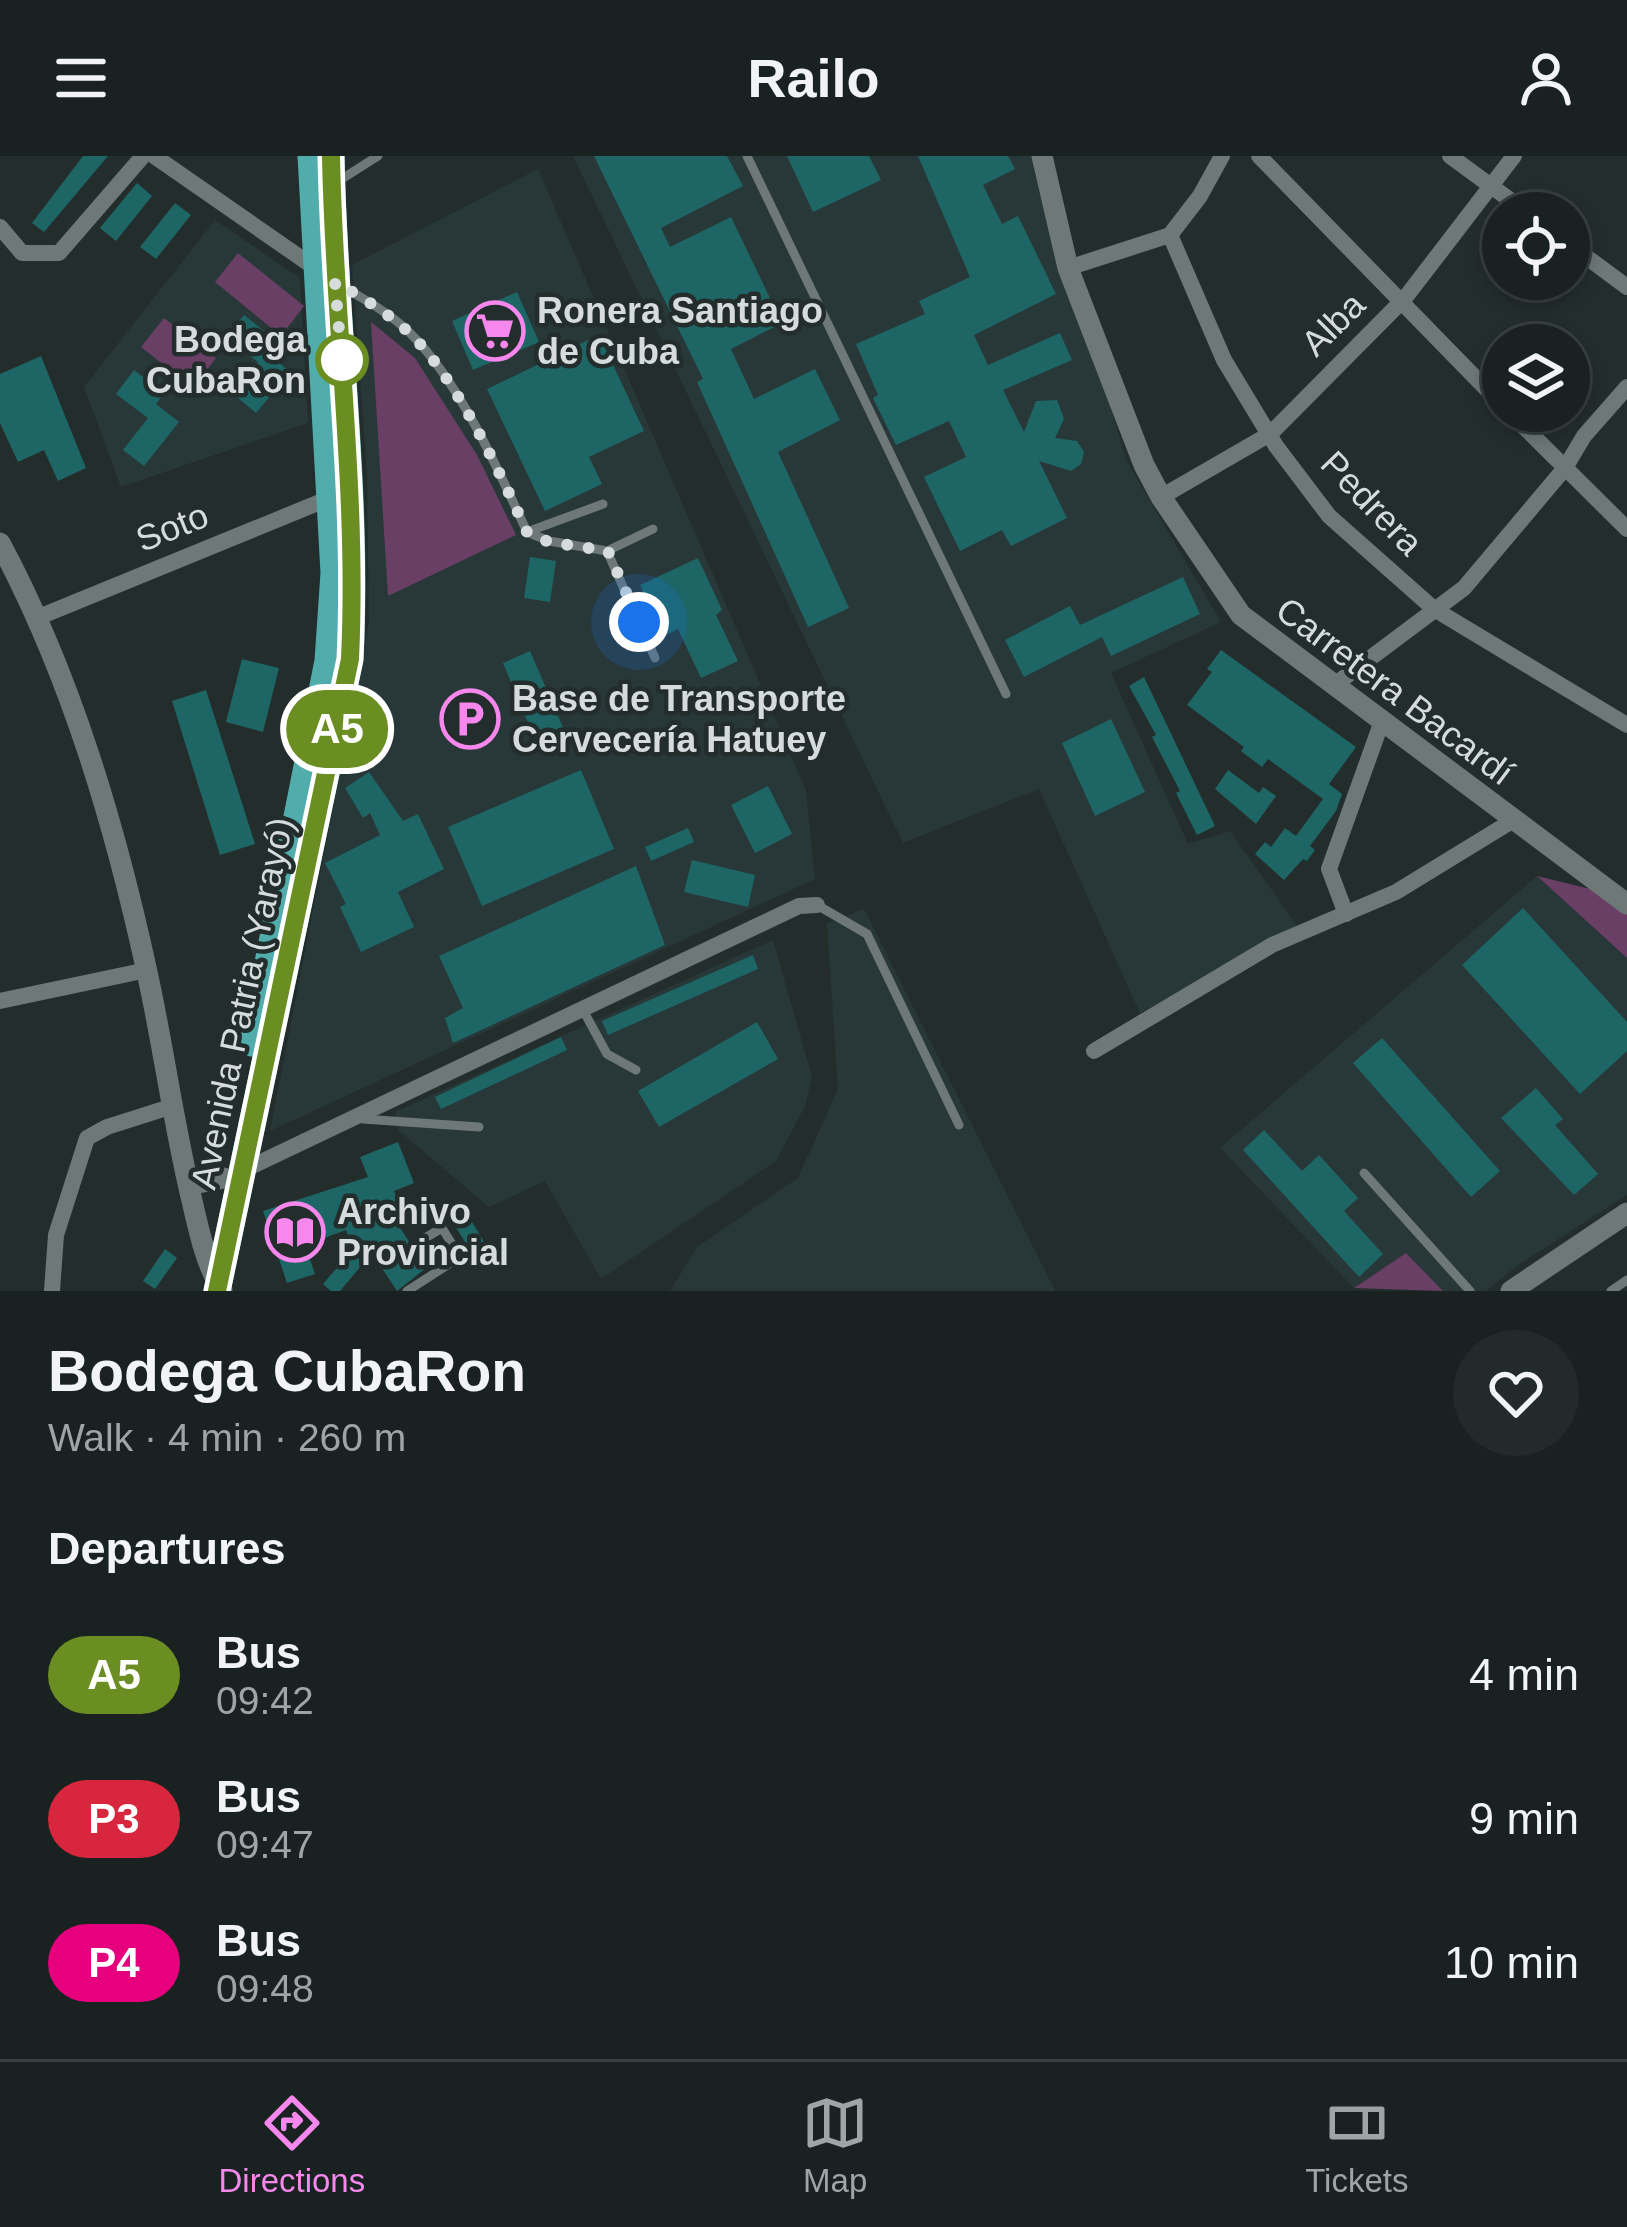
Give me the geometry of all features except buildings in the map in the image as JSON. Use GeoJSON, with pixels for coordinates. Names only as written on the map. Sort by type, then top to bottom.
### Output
{"type":"FeatureCollection","features":[{"type":"Feature","properties":{"kind":"main road","name":"Avenida Patria (Yarayó)"},"geometry":{"type":"LineString","coordinates":[[234,1174],[350,659],[355,571],[352,489],[311,156]]}},
{"type":"Feature","properties":{"kind":"main road","name":"Avenida Patria (Yarayó)"},"geometry":{"type":"LineString","coordinates":[[213,1284],[328,662],[334,573],[325,274],[331,170]]}},
{"type":"Feature","properties":{"kind":"street"},"geometry":{"type":"LineString","coordinates":[[0,227],[22,254],[59,253],[143,156]]}},
{"type":"Feature","properties":{"kind":"street"},"geometry":{"type":"LineString","coordinates":[[154,156],[325,274]]}},
{"type":"Feature","properties":{"kind":"street","name":"Carretera Bacardí"},"geometry":{"type":"LineString","coordinates":[[1042,156],[1068,268],[1144,465],[1241,615],[1627,904]]}},
{"type":"Feature","properties":{"kind":"street"},"geometry":{"type":"LineString","coordinates":[[1068,268],[1170,235],[1200,196],[1222,156]]}},
{"type":"Feature","properties":{"kind":"street"},"geometry":{"type":"LineString","coordinates":[[1259,156],[1482,384]]}},
{"type":"Feature","properties":{"kind":"street"},"geometry":{"type":"LineString","coordinates":[[1450,156],[1499,192]]}},
{"type":"Feature","properties":{"kind":"street","name":"Alba"},"geometry":{"type":"LineString","coordinates":[[1161,497],[1270,434],[1400,302],[1514,156]]}},
{"type":"Feature","properties":{"kind":"street","name":"Pedrera"},"geometry":{"type":"LineString","coordinates":[[1170,235],[1224,360],[1329,516],[1434,609],[1627,725]]}},
{"type":"Feature","properties":{"kind":"street"},"geometry":{"type":"LineString","coordinates":[[1590,259],[1627,286]]}},
{"type":"Feature","properties":{"kind":"street"},"geometry":{"type":"LineString","coordinates":[[1333,686],[1464,588],[1627,387]]}},
{"type":"Feature","properties":{"kind":"street"},"geometry":{"type":"LineString","coordinates":[[1530,432],[1627,530]]}},
{"type":"Feature","properties":{"kind":"street","name":"Soto"},"geometry":{"type":"LineString","coordinates":[[39,617],[330,499]]}},
{"type":"Feature","properties":{"kind":"street"},"geometry":{"type":"LineString","coordinates":[[0,543],[39,617],[103,800],[146,970],[213,1284]]}},
{"type":"Feature","properties":{"kind":"street"},"geometry":{"type":"LineString","coordinates":[[1346,914],[1328,869],[1382,721]]}},
{"type":"Feature","properties":{"kind":"street"},"geometry":{"type":"LineString","coordinates":[[1094,1051],[1272,945],[1396,892],[1512,821]]}},
{"type":"Feature","properties":{"kind":"street"},"geometry":{"type":"LineString","coordinates":[[186,1174],[198,1183],[234,1174],[799,906],[817,905]]}},
{"type":"Feature","properties":{"kind":"street"},"geometry":{"type":"LineString","coordinates":[[0,1001],[146,970]]}},
{"type":"Feature","properties":{"kind":"street"},"geometry":{"type":"LineString","coordinates":[[52,1291],[56,1235],[87,1138],[107,1126],[173,1106]]}},
{"type":"Feature","properties":{"kind":"street"},"geometry":{"type":"LineString","coordinates":[[1510,1291],[1627,1214]]}},
{"type":"Feature","properties":{"kind":"lane"},"geometry":{"type":"LineString","coordinates":[[747,156],[1006,694]]}},
{"type":"Feature","properties":{"kind":"lane"},"geometry":{"type":"LineString","coordinates":[[331,170],[374,157]]}},
{"type":"Feature","properties":{"kind":"lane"},"geometry":{"type":"LineString","coordinates":[[325,274],[409,332],[433,361],[489,449],[527,532],[549,542],[608,551],[653,529]]}},
{"type":"Feature","properties":{"kind":"lane"},"geometry":{"type":"LineString","coordinates":[[527,532],[603,504]]}},
{"type":"Feature","properties":{"kind":"lane"},"geometry":{"type":"LineString","coordinates":[[608,551],[655,658]]}},
{"type":"Feature","properties":{"kind":"lane"},"geometry":{"type":"LineString","coordinates":[[337,729],[379,736]]}},
{"type":"Feature","properties":{"kind":"lane"},"geometry":{"type":"LineString","coordinates":[[817,905],[867,934],[959,1125]]}},
{"type":"Feature","properties":{"kind":"lane"},"geometry":{"type":"LineString","coordinates":[[583,1010],[607,1054],[636,1070]]}},
{"type":"Feature","properties":{"kind":"lane"},"geometry":{"type":"LineString","coordinates":[[358,1118],[479,1127]]}},
{"type":"Feature","properties":{"kind":"lane"},"geometry":{"type":"LineString","coordinates":[[1364,1173],[1470,1291]]}},
{"type":"Feature","properties":{"kind":"lane"},"geometry":{"type":"LineString","coordinates":[[407,1291],[460,1257],[442,1228],[424,1238]]}},
{"type":"Feature","properties":{"kind":"lane"},"geometry":{"type":"LineString","coordinates":[[1611,1291],[1627,1280]]}},
{"type":"Feature","properties":{"kind":"shaded area"},"geometry":{"type":"Polygon","coordinates":[[[573,156],[1039,156],[1126,460],[1221,622],[1111,673],[1188,844],[1230,831],[1300,930],[1140,1013],[1039,789],[903,843],[573,156]]]}},
{"type":"Feature","properties":{"kind":"shaded area"},"geometry":{"type":"Polygon","coordinates":[[[538,169],[806,790],[815,879],[270,1131],[369,623],[367,477],[352,265],[538,169]]]}},
{"type":"Feature","properties":{"kind":"shaded area"},"geometry":{"type":"Polygon","coordinates":[[[215,220],[300,278],[308,423],[121,487],[84,387],[215,220]]]}},
{"type":"Feature","properties":{"kind":"shaded area"},"geometry":{"type":"Polygon","coordinates":[[[238,253],[304,306],[281,336],[215,282],[238,253]]]}},
{"type":"Feature","properties":{"kind":"shaded area"},"geometry":{"type":"Polygon","coordinates":[[[164,318],[216,358],[193,388],[141,347],[164,318]]]}},
{"type":"Feature","properties":{"kind":"shaded area"},"geometry":{"type":"Polygon","coordinates":[[[371,322],[415,358],[477,455],[516,535],[388,596],[371,322]]]}},
{"type":"Feature","properties":{"kind":"shaded area"},"geometry":{"type":"Polygon","coordinates":[[[1537,876],[1627,958],[1627,1195],[1486,1291],[1443,1291],[1406,1253],[1354,1288],[1220,1148],[1537,876]]]}},
{"type":"Feature","properties":{"kind":"shaded area"},"geometry":{"type":"Polygon","coordinates":[[[1537,876],[1627,898],[1627,958],[1537,876]]]}},
{"type":"Feature","properties":{"kind":"shaded area"},"geometry":{"type":"Polygon","coordinates":[[[864,909],[1055,1291],[670,1291],[697,1247],[798,1178],[838,1089],[827,923],[864,909]]]}},
{"type":"Feature","properties":{"kind":"shaded area"},"geometry":{"type":"Polygon","coordinates":[[[773,940],[812,1077],[805,1106],[776,1161],[601,1279],[545,1181],[489,1207],[398,1130],[395,1112],[773,940]]]}},
{"type":"Feature","properties":{"kind":"shaded area"},"geometry":{"type":"Polygon","coordinates":[[[1406,1253],[1443,1291],[1354,1288],[1406,1253]]]}},
{"type":"Feature","properties":{"kind":"bus line","name":"A5"},"geometry":{"type":"LineString","coordinates":[[217,1291],[350,659],[355,571],[352,489],[334,275],[331,156]]}},
{"type":"Feature","properties":{"kind":"place","name":"Ronera Santiago de Cuba"},"geometry":{"type":"Point","coordinates":[495,331]}},
{"type":"Feature","properties":{"kind":"place","name":"Bodega CubaRon"},"geometry":{"type":"Point","coordinates":[342,360]}},
{"type":"Feature","properties":{"kind":"place","name":"Base de Transporte Cervecería Hatuey"},"geometry":{"type":"Point","coordinates":[470,719]}},
{"type":"Feature","properties":{"kind":"place","name":"Archivo Provincial"},"geometry":{"type":"Point","coordinates":[295,1232]}},
{"type":"Feature","properties":{"kind":"route"},"geometry":{"type":"LineString","coordinates":[[342,360],[342,365],[335,282],[409,332],[433,361],[489,449],[527,532],[549,542],[608,551],[639,622]]}}]}
